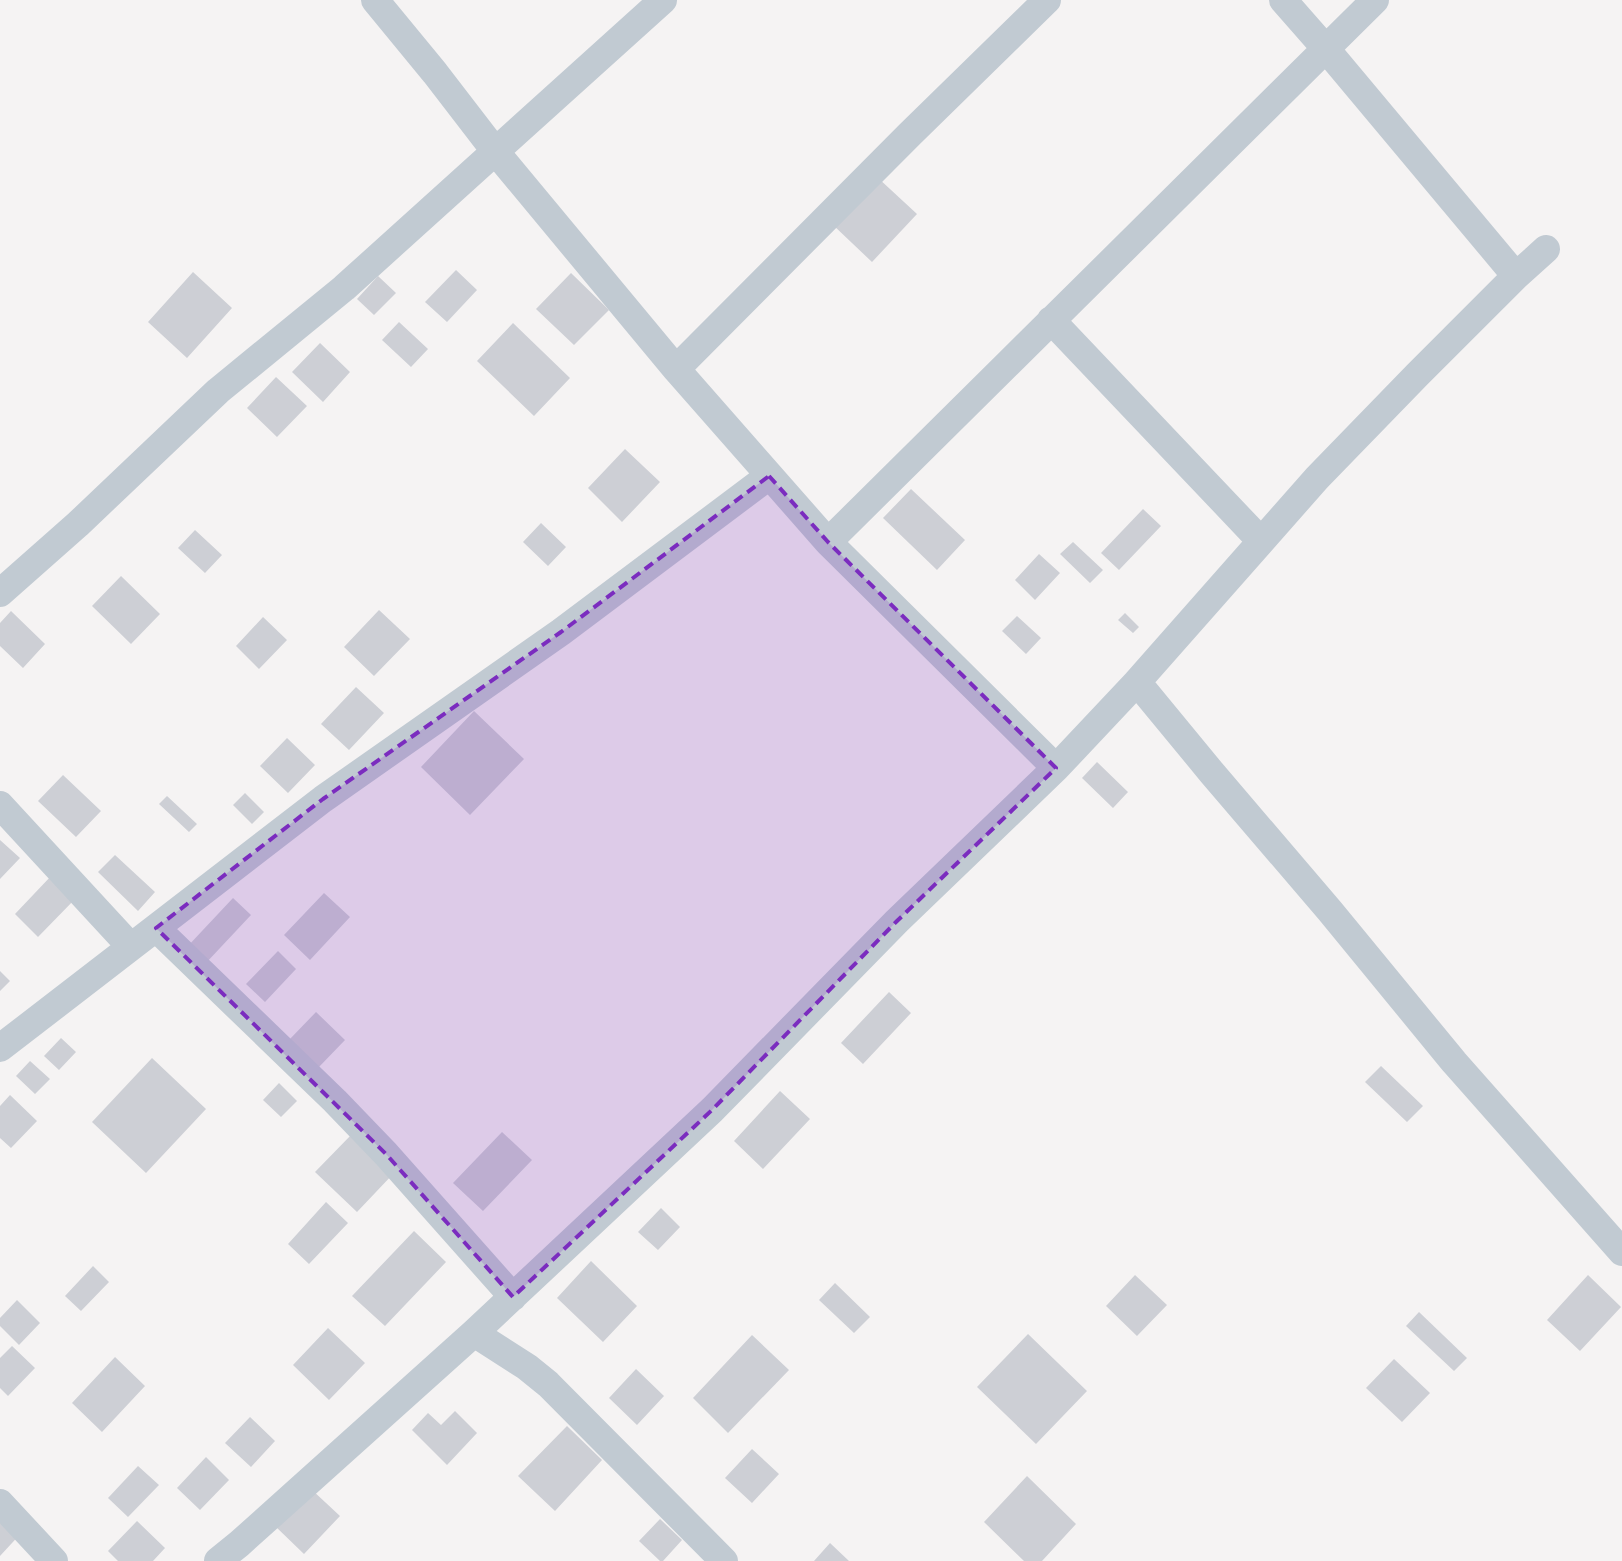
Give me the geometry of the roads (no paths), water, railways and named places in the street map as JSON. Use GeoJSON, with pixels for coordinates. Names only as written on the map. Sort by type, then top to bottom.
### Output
{"type":"FeatureCollection","features":[{"type":"Feature","properties":{"kind":"street"},"geometry":{"type":"LineString","coordinates":[[375,0],[495,150],[676,370],[769,476],[828,542],[1056,768]]}},
{"type":"Feature","properties":{"kind":"street"},"geometry":{"type":"LineString","coordinates":[[0,593],[78,524],[218,391],[344,288],[663,0]]}},
{"type":"Feature","properties":{"kind":"street"},"geometry":{"type":"LineString","coordinates":[[676,370],[910,134],[1047,0]]}},
{"type":"Feature","properties":{"kind":"street"},"geometry":{"type":"LineString","coordinates":[[1283,0],[1516,276]]}},
{"type":"Feature","properties":{"kind":"street"},"geometry":{"type":"LineString","coordinates":[[828,542],[1375,0]]}},
{"type":"Feature","properties":{"kind":"street"},"geometry":{"type":"LineString","coordinates":[[218,1561],[474,1333],[712,1110],[897,921],[1056,768],[1136,682],[1324,471],[1516,276],[1546,249]]}},
{"type":"Feature","properties":{"kind":"street"},"geometry":{"type":"LineString","coordinates":[[1051,320],[1261,541]]}},
{"type":"Feature","properties":{"kind":"street"},"geometry":{"type":"LineString","coordinates":[[0,1048],[322,799],[561,632],[769,476]]}},
{"type":"Feature","properties":{"kind":"street"},"geometry":{"type":"LineString","coordinates":[[1136,682],[1330,911],[1454,1062],[1622,1252]]}},
{"type":"Feature","properties":{"kind":"street"},"geometry":{"type":"LineString","coordinates":[[0,805],[131,947]]}},
{"type":"Feature","properties":{"kind":"street"},"geometry":{"type":"LineString","coordinates":[[156,928],[367,1134],[513,1297]]}},
{"type":"Feature","properties":{"kind":"street"},"geometry":{"type":"LineString","coordinates":[[474,1333],[527,1367],[548,1384],[724,1561]]}},
{"type":"Feature","properties":{"kind":"street"},"geometry":{"type":"LineString","coordinates":[[0,1503],[54,1561]]}}]}
